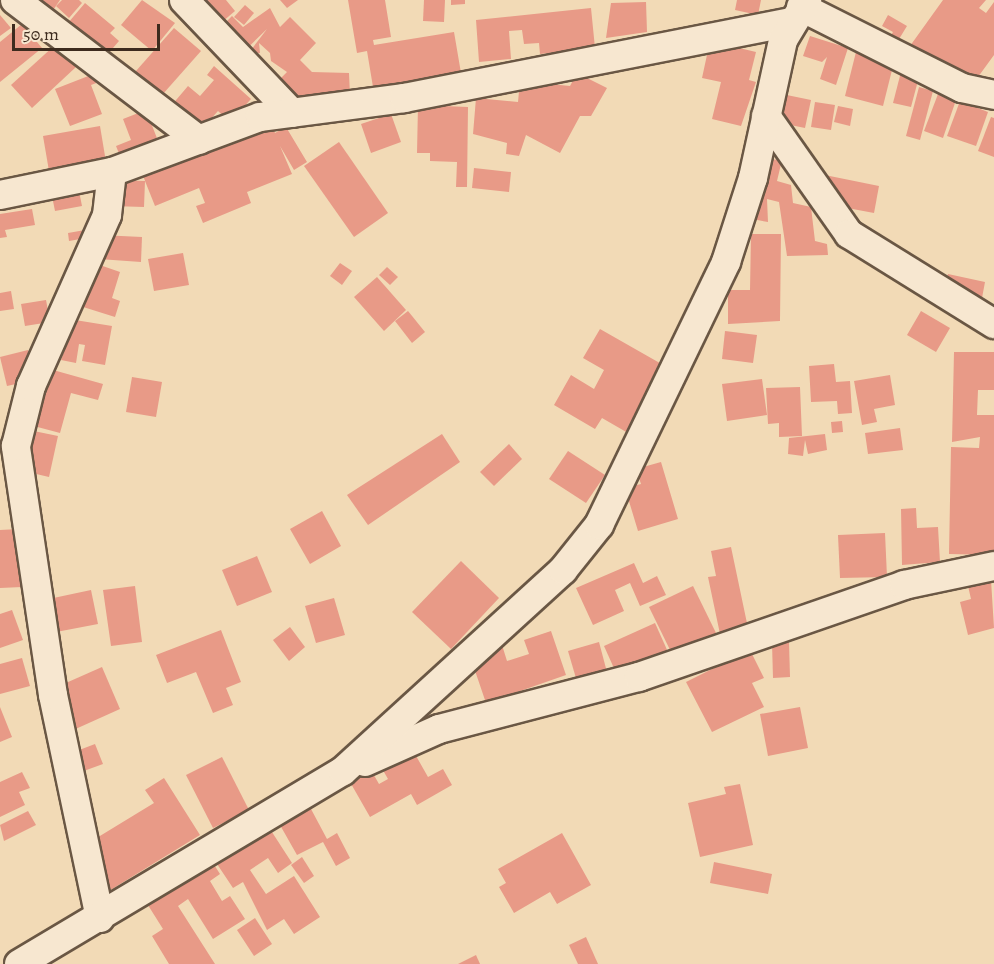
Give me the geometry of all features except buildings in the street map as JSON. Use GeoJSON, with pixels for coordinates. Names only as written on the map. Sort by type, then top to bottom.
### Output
{"type":"FeatureCollection","features":[{"type":"Feature","properties":{"kind":"street"},"geometry":{"type":"LineString","coordinates":[[15,0],[199,140]]}},
{"type":"Feature","properties":{"kind":"street"},"geometry":{"type":"LineString","coordinates":[[184,0],[292,113]]}},
{"type":"Feature","properties":{"kind":"street"},"geometry":{"type":"LineString","coordinates":[[343,771],[562,570],[599,525],[726,262],[766,116],[783,40],[801,10]]}},
{"type":"Feature","properties":{"kind":"street"},"geometry":{"type":"LineString","coordinates":[[0,195],[112,172],[260,117],[404,98],[801,10],[962,88],[994,95]]}},
{"type":"Feature","properties":{"kind":"street"},"geometry":{"type":"LineString","coordinates":[[766,116],[849,234],[994,324]]}},
{"type":"Feature","properties":{"kind":"street"},"geometry":{"type":"LineString","coordinates":[[100,918],[53,694],[16,446],[31,386],[107,215],[112,172]]}},
{"type":"Feature","properties":{"kind":"street"},"geometry":{"type":"LineString","coordinates":[[19,964],[100,918],[343,771],[439,729],[639,677],[904,585],[994,566]]}}]}
